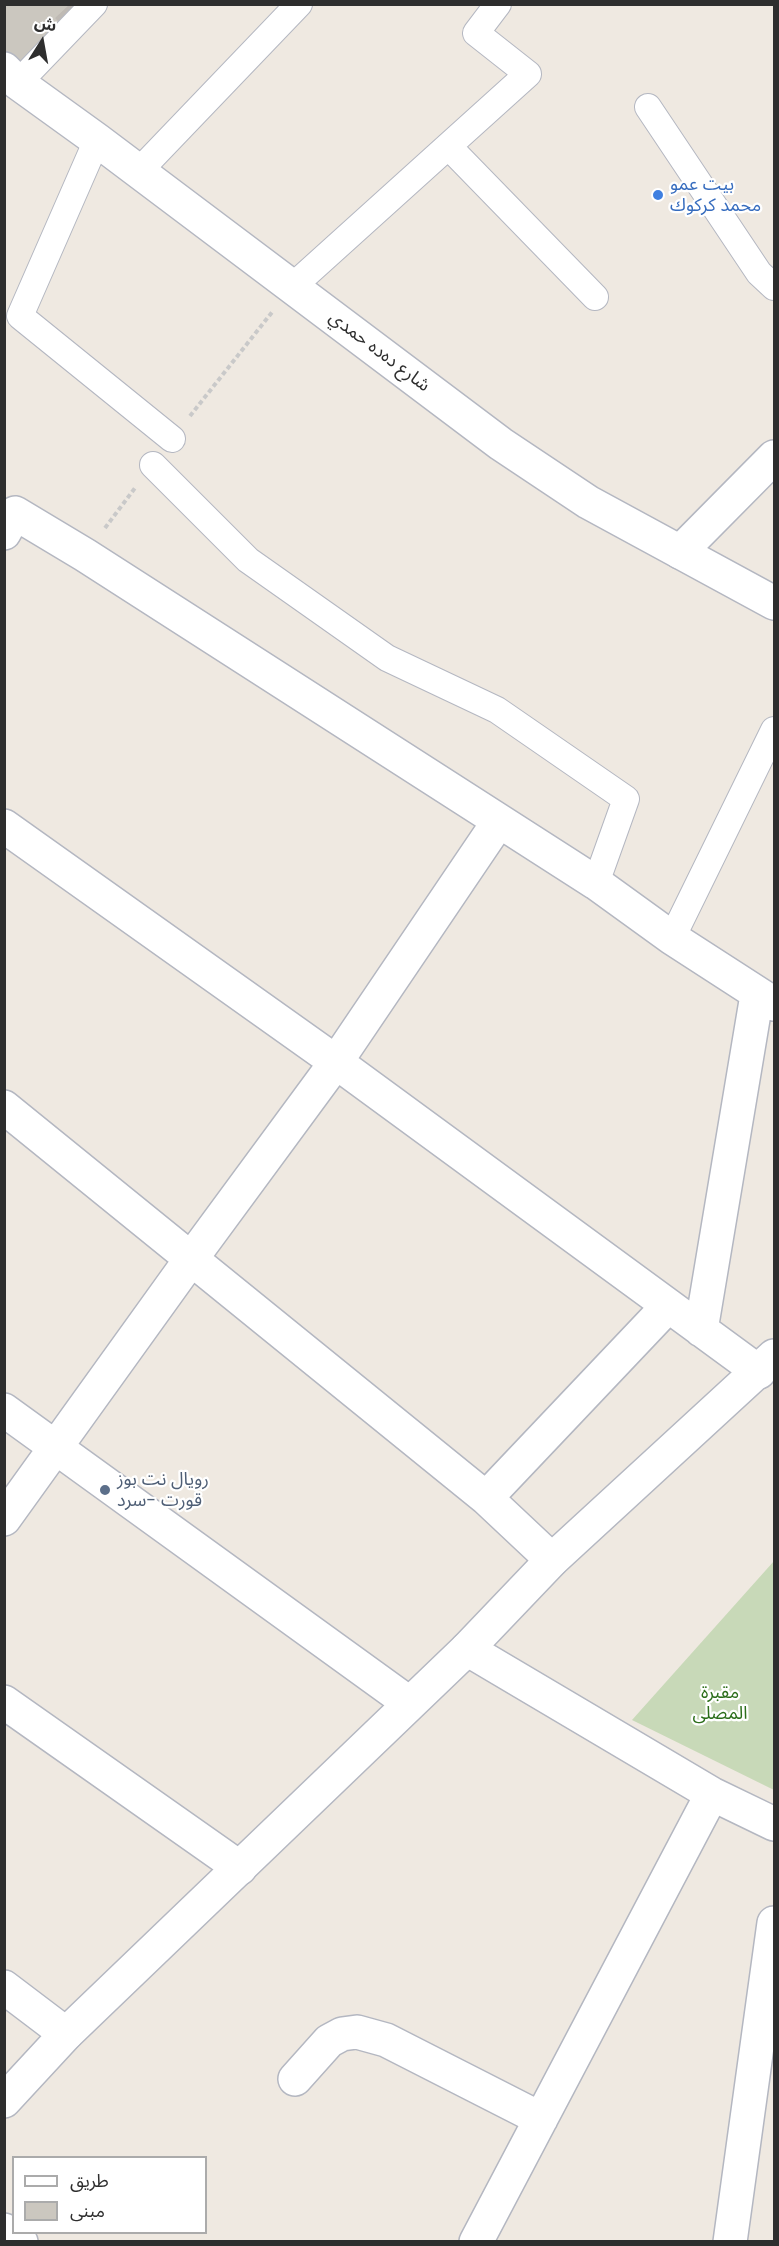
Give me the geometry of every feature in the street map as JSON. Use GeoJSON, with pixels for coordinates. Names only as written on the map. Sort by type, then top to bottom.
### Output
{"type":"FeatureCollection","features":[{"type":"Feature","properties":{"kind":"street"},"geometry":{"type":"LineString","coordinates":[[11,76],[94,4]]}},
{"type":"Feature","properties":{"kind":"street"},"geometry":{"type":"LineString","coordinates":[[139,171],[299,4]]}},
{"type":"Feature","properties":{"kind":"street"},"geometry":{"type":"LineString","coordinates":[[292,287],[528,74],[476,33],[498,4]]}},
{"type":"Feature","properties":{"kind":"street","name":"شارع دەدە حمدي"},"geometry":{"type":"LineString","coordinates":[[11,76],[535,467],[588,502],[774,603]]}},
{"type":"Feature","properties":{"kind":"street"},"geometry":{"type":"LineString","coordinates":[[648,107],[759,273],[774,287]]}},
{"type":"Feature","properties":{"kind":"street"},"geometry":{"type":"LineString","coordinates":[[97,140],[20,316],[172,439]]}},
{"type":"Feature","properties":{"kind":"street"},"geometry":{"type":"LineString","coordinates":[[448,146],[595,297]]}},
{"type":"Feature","properties":{"kind":"street"},"geometry":{"type":"LineString","coordinates":[[680,552],[774,458]]}},
{"type":"Feature","properties":{"kind":"street"},"geometry":{"type":"LineString","coordinates":[[153,465],[248,560],[387,658],[496,710],[626,799],[596,883]]}},
{"type":"Feature","properties":{"kind":"street"},"geometry":{"type":"LineString","coordinates":[[8,517],[85,555],[596,883],[672,938],[766,999],[701,1330]]}},
{"type":"Feature","properties":{"kind":"street"},"geometry":{"type":"LineString","coordinates":[[672,938],[774,730]]}},
{"type":"Feature","properties":{"kind":"street"},"geometry":{"type":"LineString","coordinates":[[4,1519],[336,1062],[499,821]]}},
{"type":"Feature","properties":{"kind":"street"},"geometry":{"type":"LineString","coordinates":[[4,826],[336,1062],[701,1330],[767,1364],[552,1560],[467,1649],[66,2034],[4,2101]]}},
{"type":"Feature","properties":{"kind":"street"},"geometry":{"type":"LineString","coordinates":[[4,1107],[486,1498],[552,1560]]}},
{"type":"Feature","properties":{"kind":"street"},"geometry":{"type":"LineString","coordinates":[[486,1498],[668,1306]]}},
{"type":"Feature","properties":{"kind":"street"},"geometry":{"type":"LineString","coordinates":[[4,1410],[409,1703]]}},
{"type":"Feature","properties":{"kind":"street"},"geometry":{"type":"LineString","coordinates":[[467,1649],[712,1794],[774,1824]]}},
{"type":"Feature","properties":{"kind":"street"},"geometry":{"type":"LineString","coordinates":[[4,1702],[240,1868]]}},
{"type":"Feature","properties":{"kind":"street"},"geometry":{"type":"LineString","coordinates":[[476,2241],[712,1794]]}},
{"type":"Feature","properties":{"kind":"street"},"geometry":{"type":"LineString","coordinates":[[730,2241],[774,1923]]}},
{"type":"Feature","properties":{"kind":"street"},"geometry":{"type":"LineString","coordinates":[[4,1987],[66,2034]]}},
{"type":"Feature","properties":{"kind":"street"},"geometry":{"type":"LineString","coordinates":[[295,2079],[329,2041],[342,2034],[357,2032],[386,2040],[541,2119]]}},
{"type":"Feature","properties":{"kind":"street"},"geometry":{"type":"LineString","coordinates":[[4,2230],[21,2241]]}},
{"type":"Feature","properties":{"kind":"green space","name":"مقبرة المصلى"},"geometry":{"type":"Polygon","coordinates":[[[774,1561],[774,1790],[632,1720],[774,1561]]]}},
{"type":"Feature","properties":{"kind":"building"},"geometry":{"type":"Polygon","coordinates":[[[4,4],[70,4],[55,18],[65,28],[26,64],[15,61],[4,49],[4,4]]]}},
{"type":"Feature","properties":{"kind":"place","name":"بيت عمو محمد كركوك"},"geometry":{"type":"Point","coordinates":[658,195]}},
{"type":"Feature","properties":{"kind":"place","name":"رويال نت بوز قورت -سرد"},"geometry":{"type":"Point","coordinates":[105,1490]}}]}
